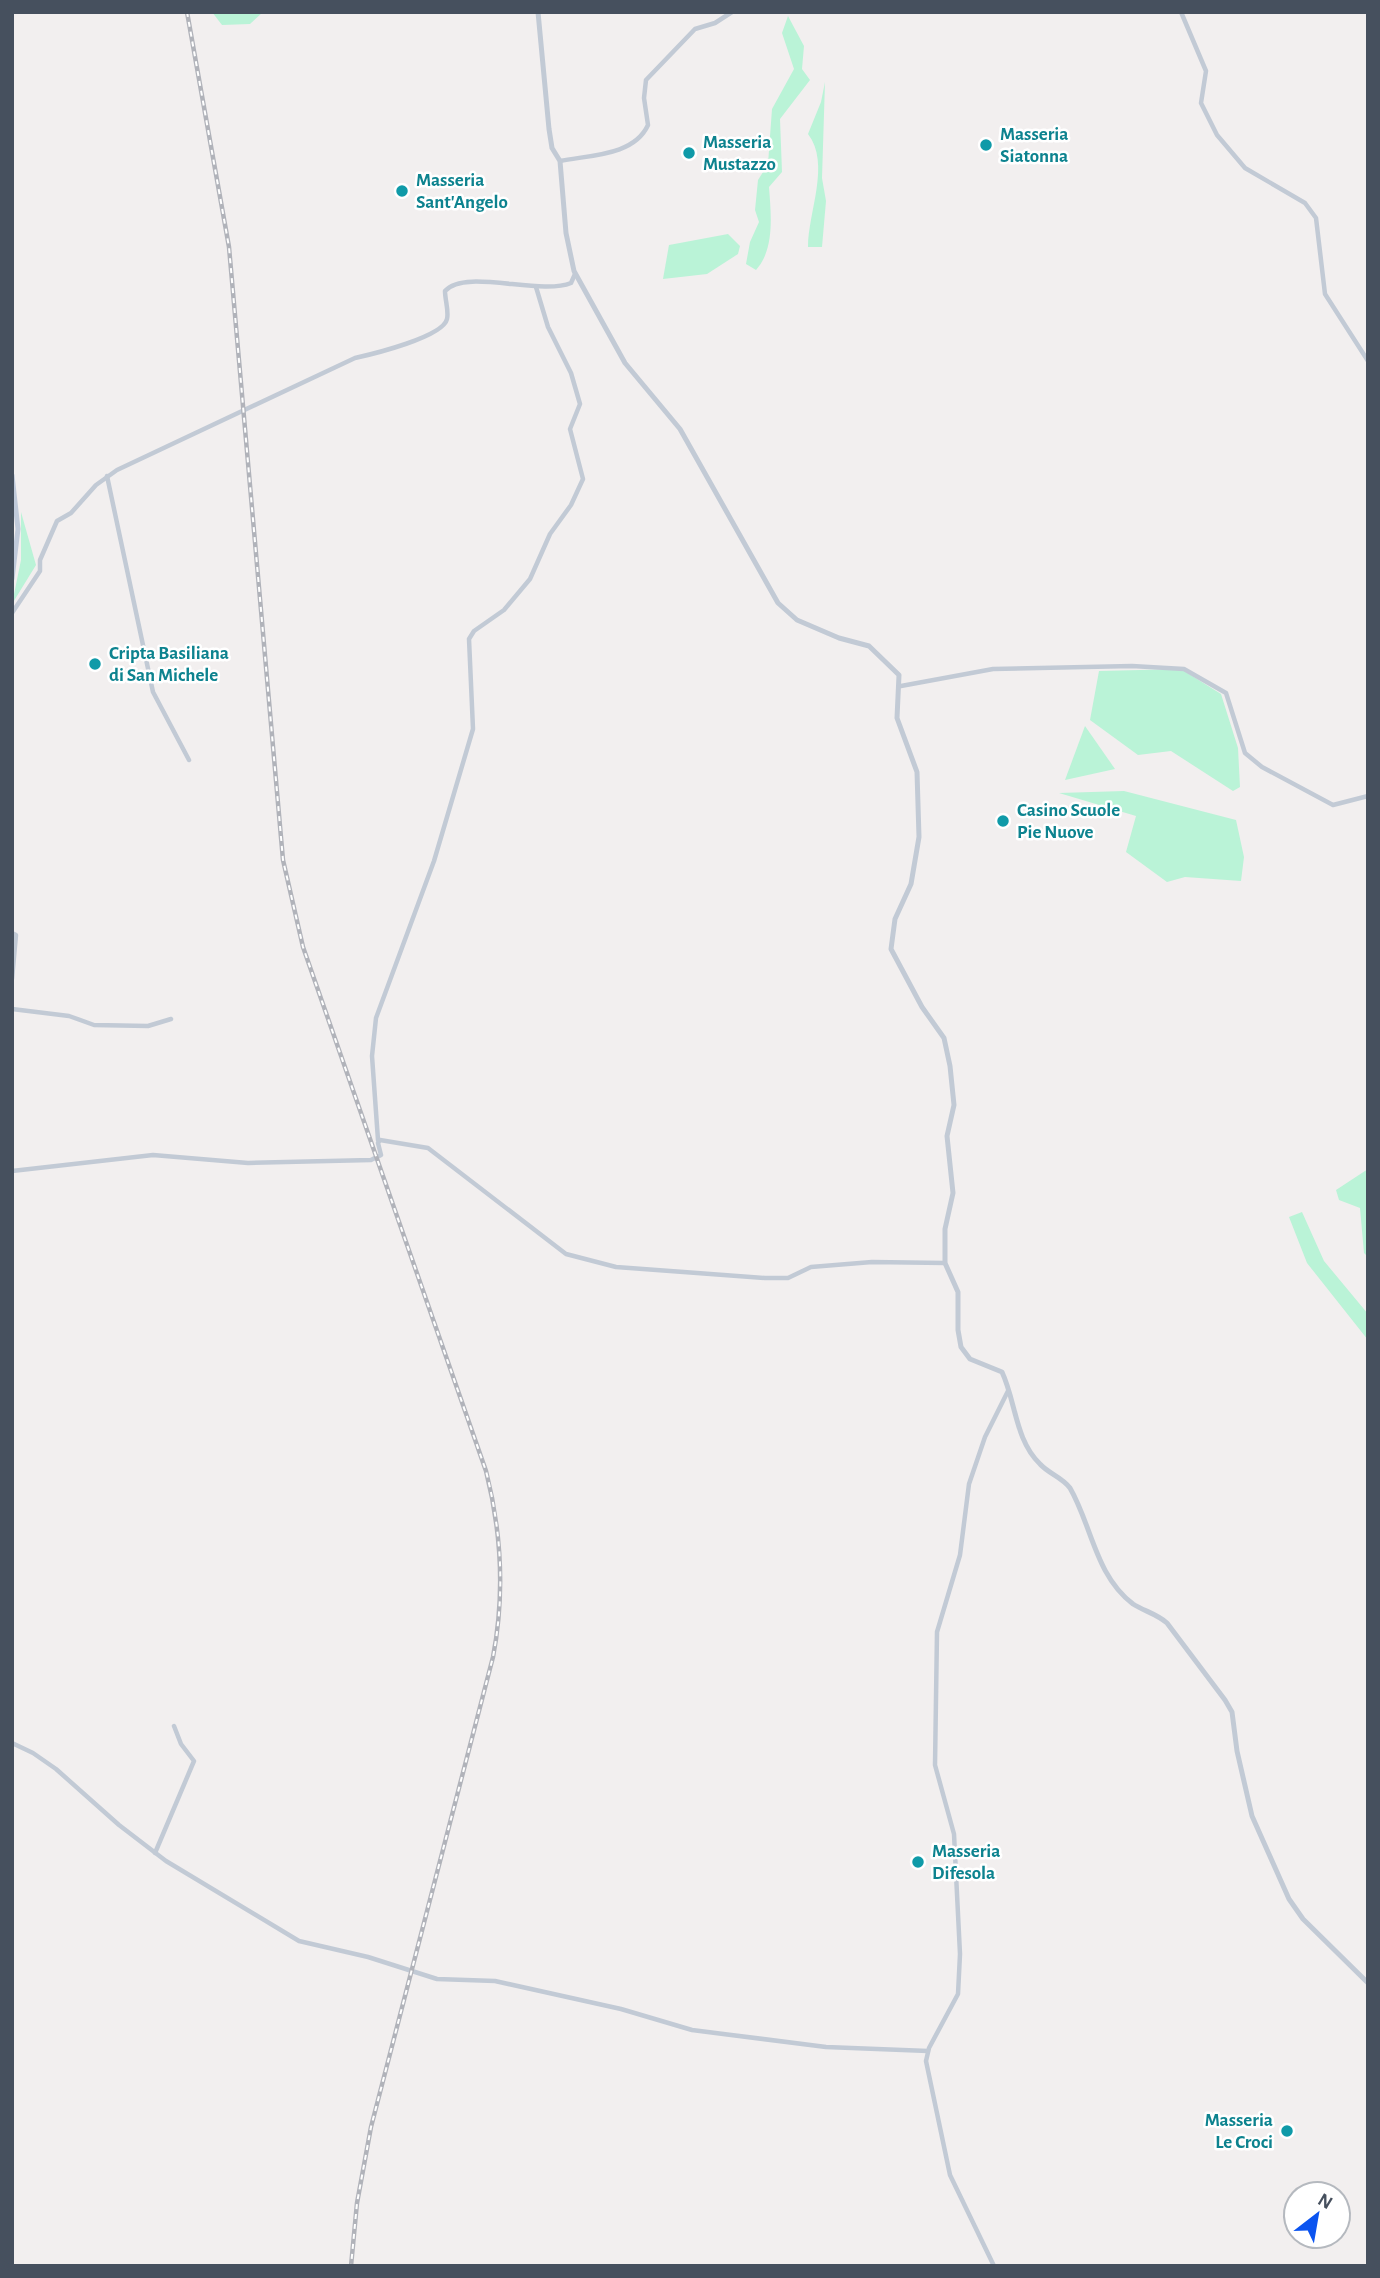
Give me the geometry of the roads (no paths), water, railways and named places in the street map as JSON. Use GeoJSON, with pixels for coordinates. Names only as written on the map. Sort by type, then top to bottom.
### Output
{"type":"FeatureCollection","features":[{"type":"Feature","properties":{"kind":"main road"},"geometry":{"type":"LineString","coordinates":[[12,475],[18,529],[12,579]]}},
{"type":"Feature","properties":{"kind":"street"},"geometry":{"type":"LineString","coordinates":[[538,12],[549,129],[552,148],[560,161],[566,233],[576,274],[625,362],[680,429],[785,612],[839,638],[869,646],[899,675],[901,686],[897,718],[917,772],[919,837],[911,884],[895,919],[891,949],[922,1007],[944,1038],[952,1078],[954,1105],[947,1136],[953,1193],[945,1229],[945,1263],[958,1292],[958,1330],[965,1355],[1002,1372],[1017,1425],[1040,1465],[1063,1479],[1070,1488],[1095,1554],[1105,1569],[1134,1604],[1157,1614],[1167,1623],[1225,1700],[1232,1712],[1240,1769],[1252,1816],[1289,1899],[1303,1919],[1368,1983]]}},
{"type":"Feature","properties":{"kind":"street"},"geometry":{"type":"LineString","coordinates":[[560,161],[622,149],[638,139],[648,125],[644,97],[646,80],[695,29],[715,23],[732,12]]}},
{"type":"Feature","properties":{"kind":"street"},"geometry":{"type":"LineString","coordinates":[[1181,12],[1206,71],[1201,103],[1217,135],[1245,168],[1305,203],[1315,218],[1325,294],[1368,361]]}},
{"type":"Feature","properties":{"kind":"street"},"geometry":{"type":"LineString","coordinates":[[12,613],[40,571],[40,559],[57,522],[71,513],[107,476],[355,358],[382,353],[441,328],[448,317],[445,291],[451,286],[471,282],[536,287],[567,285],[576,274]]}},
{"type":"Feature","properties":{"kind":"street"},"geometry":{"type":"LineString","coordinates":[[12,1171],[153,1155],[248,1163],[372,1160],[381,1155],[372,1056],[376,1018],[430,872],[472,729],[469,639],[474,631],[505,610],[530,579],[550,534],[572,505],[583,479],[570,429],[580,404],[571,373],[548,327],[536,287]]}},
{"type":"Feature","properties":{"kind":"street"},"geometry":{"type":"LineString","coordinates":[[107,476],[153,692],[189,760]]}},
{"type":"Feature","properties":{"kind":"street"},"geometry":{"type":"LineString","coordinates":[[901,686],[993,669],[1184,669],[1226,693],[1245,753],[1262,767],[1333,805],[1368,796]]}},
{"type":"Feature","properties":{"kind":"street"},"geometry":{"type":"LineString","coordinates":[[12,933],[16,935],[12,979]]}},
{"type":"Feature","properties":{"kind":"street"},"geometry":{"type":"LineString","coordinates":[[12,1009],[69,1016],[94,1025],[148,1026],[171,1019]]}},
{"type":"Feature","properties":{"kind":"street"},"geometry":{"type":"LineString","coordinates":[[378,1140],[428,1148],[531,1224],[560,1250],[601,1265],[765,1279],[788,1278],[811,1267],[872,1262],[945,1263]]}},
{"type":"Feature","properties":{"kind":"street"},"geometry":{"type":"LineString","coordinates":[[994,2266],[950,2175],[926,2070],[928,2051],[958,1994],[960,1954],[954,1834],[935,1765],[937,1632],[960,1555],[969,1484],[985,1437],[1009,1391]]}},
{"type":"Feature","properties":{"kind":"street"},"geometry":{"type":"LineString","coordinates":[[155,1853],[194,1761],[181,1744],[174,1726]]}},
{"type":"Feature","properties":{"kind":"street"},"geometry":{"type":"LineString","coordinates":[[12,1743],[56,1769],[155,1853],[299,1941],[368,1957],[437,1979],[495,1981],[621,2009],[692,2030],[826,2048],[928,2051]]}},
{"type":"Feature","properties":{"kind":"railway"},"geometry":{"type":"LineString","coordinates":[[187,12],[229,247],[283,860],[303,947],[486,1471],[496,1518],[500,1564],[499,1610],[493,1657],[371,2127],[357,2203],[351,2266]]}},
{"type":"Feature","properties":{"kind":"place","name":"Masseria Siatonna"},"geometry":{"type":"Point","coordinates":[986,145]}},
{"type":"Feature","properties":{"kind":"place","name":"Masseria Mustazzo"},"geometry":{"type":"Point","coordinates":[689,153]}},
{"type":"Feature","properties":{"kind":"place","name":"Masseria Sant'Angelo"},"geometry":{"type":"Point","coordinates":[402,191]}},
{"type":"Feature","properties":{"kind":"place","name":"Cripta Basiliana di San Michele"},"geometry":{"type":"Point","coordinates":[95,664]}},
{"type":"Feature","properties":{"kind":"place","name":"Casino Scuole Pie Nuove"},"geometry":{"type":"Point","coordinates":[1003,821]}},
{"type":"Feature","properties":{"kind":"place","name":"Masseria Difesola"},"geometry":{"type":"Point","coordinates":[918,1862]}},
{"type":"Feature","properties":{"kind":"place","name":"Masseria Le Croci"},"geometry":{"type":"Point","coordinates":[1287,2131]}}]}
